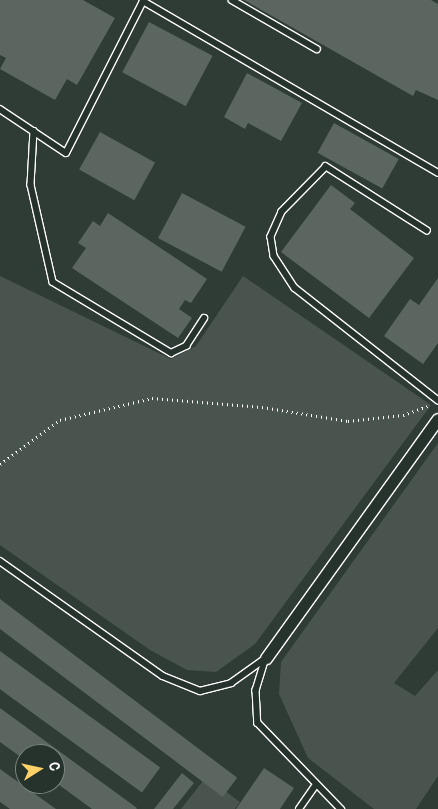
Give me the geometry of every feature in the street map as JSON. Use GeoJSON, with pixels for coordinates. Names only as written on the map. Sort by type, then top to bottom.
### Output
{"type":"FeatureCollection","features":[{"type":"Feature","properties":{"kind":"street"},"geometry":{"type":"LineString","coordinates":[[266,658],[438,419]]}},
{"type":"Feature","properties":{"kind":"lane"},"geometry":{"type":"LineString","coordinates":[[232,0],[317,50]]}},
{"type":"Feature","properties":{"kind":"lane"},"geometry":{"type":"LineString","coordinates":[[0,109],[66,152],[142,1],[438,172]]}},
{"type":"Feature","properties":{"kind":"lane"},"geometry":{"type":"LineString","coordinates":[[34,131],[31,185],[53,282],[171,352],[186,346],[204,318]]}},
{"type":"Feature","properties":{"kind":"lane"},"geometry":{"type":"LineString","coordinates":[[427,231],[326,167],[282,212],[271,236],[274,256],[295,288],[438,401]]}},
{"type":"Feature","properties":{"kind":"lane"},"geometry":{"type":"LineString","coordinates":[[0,561],[163,676],[200,691],[231,682],[266,658]]}},
{"type":"Feature","properties":{"kind":"lane"},"geometry":{"type":"LineString","coordinates":[[266,658],[256,690],[258,723],[315,786],[341,809]]}},
{"type":"Feature","properties":{"kind":"lane"},"geometry":{"type":"LineString","coordinates":[[299,809],[315,786]]}},
{"type":"Feature","properties":{"kind":"path"},"geometry":{"type":"LineString","coordinates":[[0,464],[60,420],[152,398],[262,407],[348,421],[403,415],[438,401]]}},
{"type":"Feature","properties":{"kind":"shaded area"},"geometry":{"type":"Polygon","coordinates":[[[0,276],[171,359],[196,346],[243,276],[431,405],[255,644],[216,672],[187,670],[150,650],[0,545],[0,276]]]}},
{"type":"Feature","properties":{"kind":"shaded area"},"geometry":{"type":"Polygon","coordinates":[[[438,443],[438,628],[394,683],[415,696],[438,670],[438,776],[416,809],[374,809],[308,758],[279,694],[281,662],[438,443]]]}},
{"type":"Feature","properties":{"kind":"shaded area"},"geometry":{"type":"Polygon","coordinates":[[[206,777],[240,802],[235,809],[181,809],[206,777]]]}},
{"type":"Feature","properties":{"kind":"building"},"geometry":{"type":"Polygon","coordinates":[[[0,0],[83,0],[115,18],[77,85],[67,79],[55,100],[0,69],[6,58],[0,55],[0,0]]]}},
{"type":"Feature","properties":{"kind":"building"},"geometry":{"type":"Polygon","coordinates":[[[244,0],[431,0],[438,4],[438,100],[416,90],[413,96],[244,0]]]}},
{"type":"Feature","properties":{"kind":"building"},"geometry":{"type":"Polygon","coordinates":[[[149,22],[213,56],[186,106],[122,72],[149,22]]]}},
{"type":"Feature","properties":{"kind":"building"},"geometry":{"type":"Polygon","coordinates":[[[247,73],[302,103],[281,141],[248,123],[245,129],[224,117],[247,73]]]}},
{"type":"Feature","properties":{"kind":"building"},"geometry":{"type":"Polygon","coordinates":[[[334,123],[399,159],[382,189],[318,153],[334,123]]]}},
{"type":"Feature","properties":{"kind":"building"},"geometry":{"type":"Polygon","coordinates":[[[100,132],[155,163],[134,200],[79,170],[100,132]]]}},
{"type":"Feature","properties":{"kind":"building"},"geometry":{"type":"Polygon","coordinates":[[[331,185],[355,203],[350,209],[414,258],[369,318],[281,252],[331,185]]]}},
{"type":"Feature","properties":{"kind":"building"},"geometry":{"type":"Polygon","coordinates":[[[182,193],[246,227],[222,272],[158,238],[182,193]]]}},
{"type":"Feature","properties":{"kind":"building"},"geometry":{"type":"Polygon","coordinates":[[[108,213],[207,279],[191,303],[185,300],[179,309],[192,318],[178,338],[72,268],[86,248],[78,243],[93,221],[100,226],[108,213]]]}},
{"type":"Feature","properties":{"kind":"building"},"geometry":{"type":"Polygon","coordinates":[[[438,278],[438,343],[423,364],[384,336],[410,299],[419,305],[438,278]]]}},
{"type":"Feature","properties":{"kind":"building"},"geometry":{"type":"Polygon","coordinates":[[[0,599],[237,778],[223,797],[0,629],[0,599]]]}},
{"type":"Feature","properties":{"kind":"building"},"geometry":{"type":"Polygon","coordinates":[[[0,651],[160,767],[142,792],[0,689],[0,651]]]}},
{"type":"Feature","properties":{"kind":"building"},"geometry":{"type":"Polygon","coordinates":[[[0,708],[49,744],[15,744],[15,753],[0,742],[0,708]]]}},
{"type":"Feature","properties":{"kind":"building"},"geometry":{"type":"Polygon","coordinates":[[[65,755],[137,808],[92,809],[65,789],[65,755]]]}},
{"type":"Feature","properties":{"kind":"building"},"geometry":{"type":"Polygon","coordinates":[[[264,768],[294,788],[280,809],[236,809],[264,768]]]}},
{"type":"Feature","properties":{"kind":"building"},"geometry":{"type":"Polygon","coordinates":[[[0,769],[15,780],[15,794],[35,794],[56,809],[10,809],[0,802],[0,769]]]}},
{"type":"Feature","properties":{"kind":"building"},"geometry":{"type":"Polygon","coordinates":[[[182,773],[194,783],[173,809],[154,809],[182,773]]]}}]}
